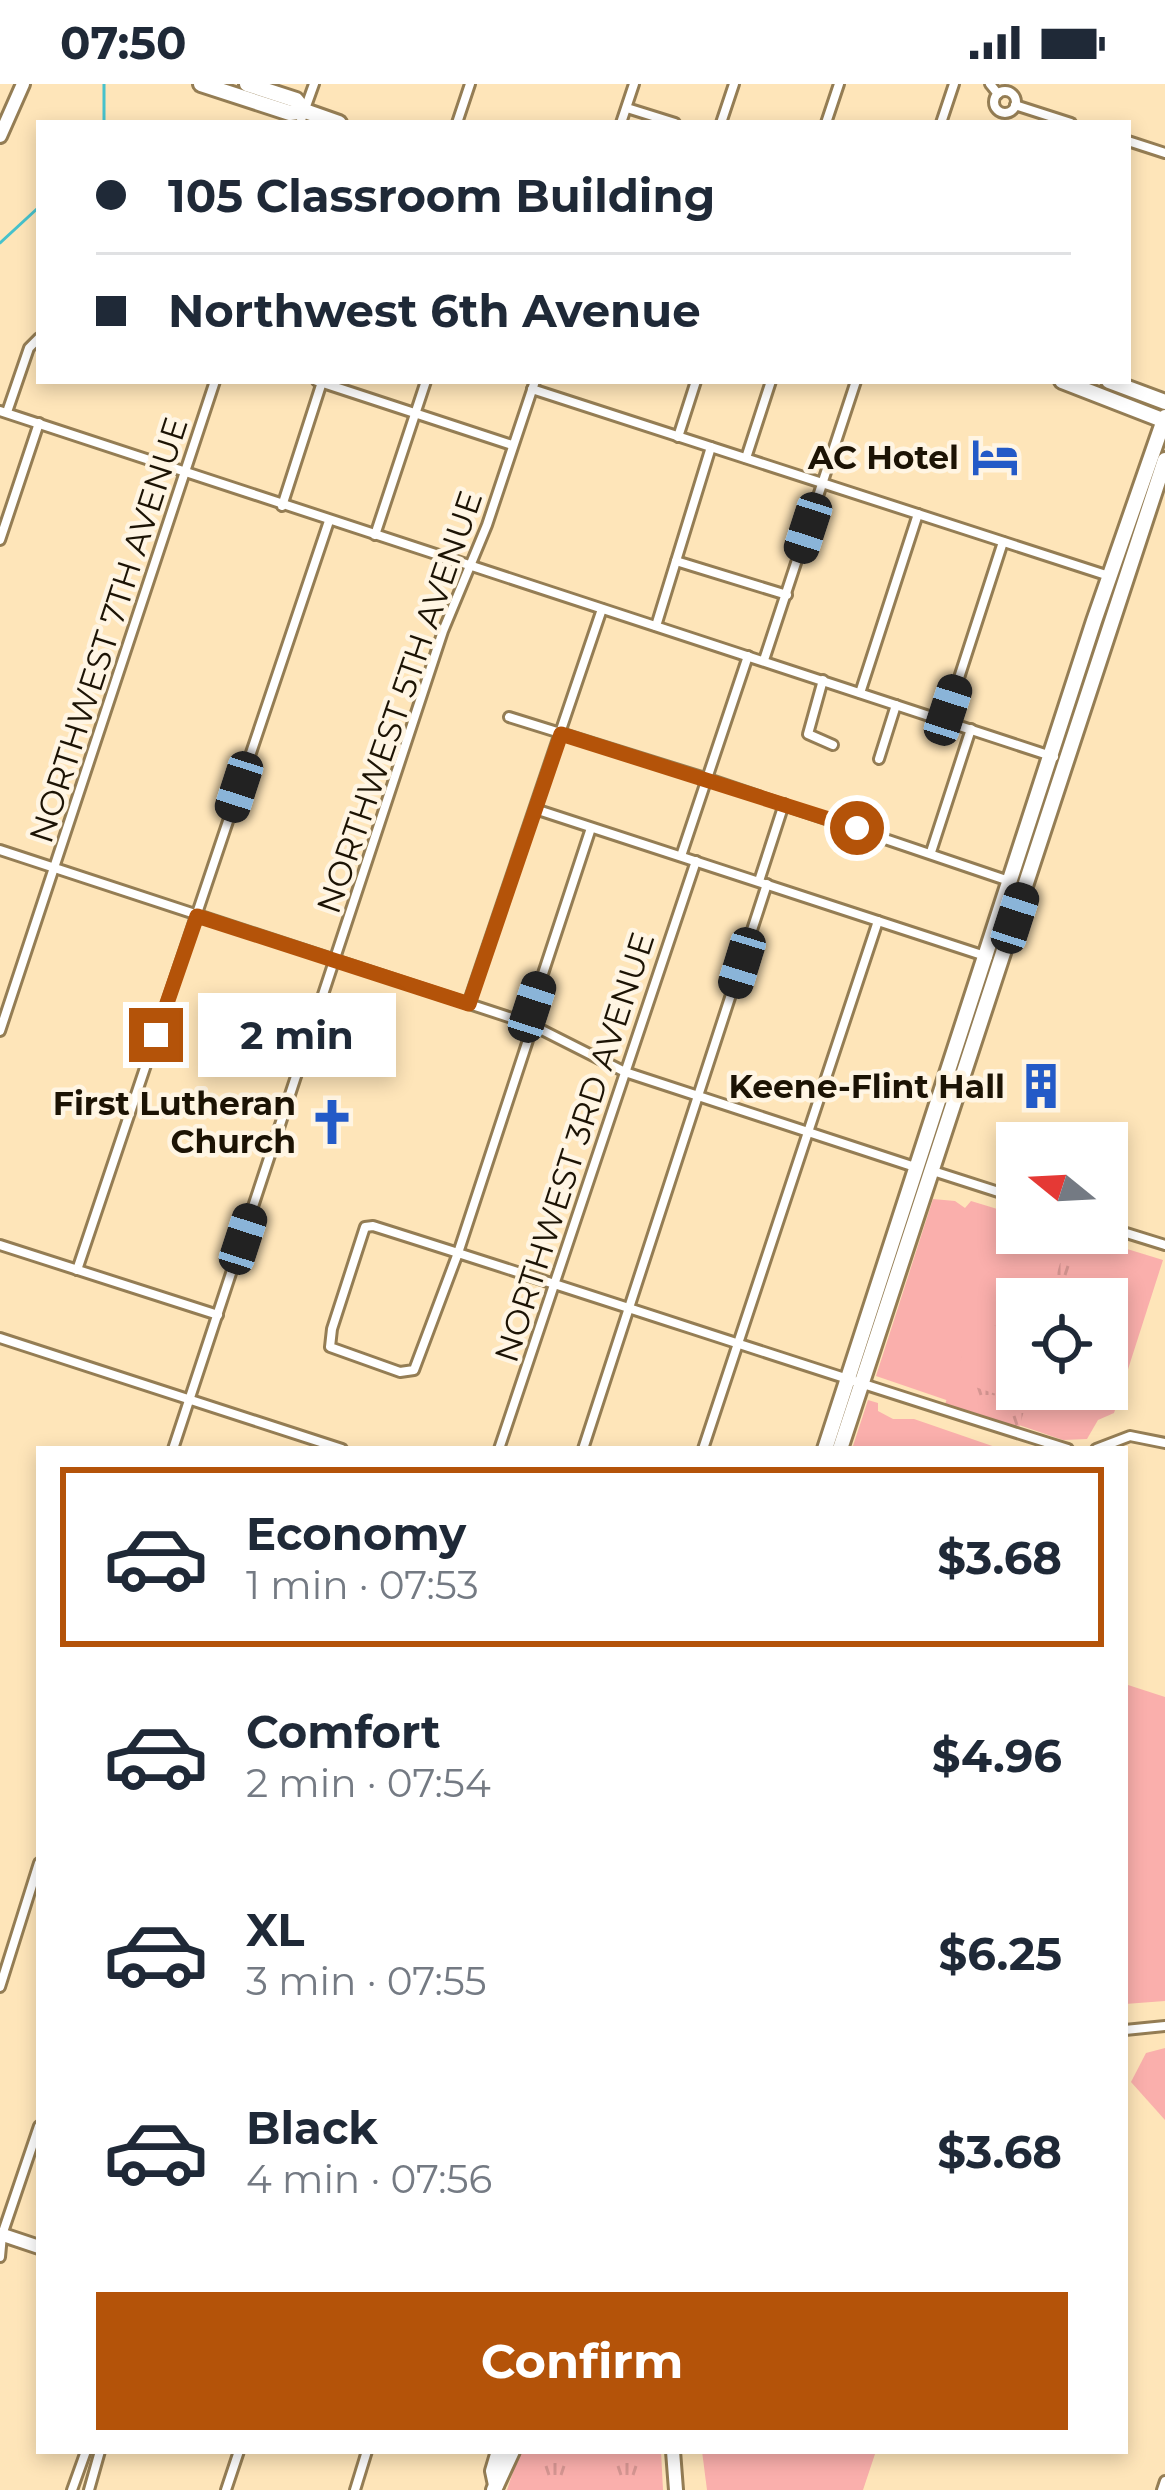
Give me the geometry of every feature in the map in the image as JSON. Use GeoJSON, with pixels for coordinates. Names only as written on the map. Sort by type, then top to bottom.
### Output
{"type":"FeatureCollection","features":[{"type":"Feature","properties":{"kind":"main road"},"geometry":{"type":"LineString","coordinates":[[201,84],[302,117]]}},
{"type":"Feature","properties":{"kind":"main road"},"geometry":{"type":"LineString","coordinates":[[247,84],[296,100],[302,117]]}},
{"type":"Feature","properties":{"kind":"main road"},"geometry":{"type":"LineString","coordinates":[[993,958],[1010,881],[1050,755],[1164,420],[1070,384]]}},
{"type":"Feature","properties":{"kind":"main road"},"geometry":{"type":"LineString","coordinates":[[1117,384],[1165,403]]}},
{"type":"Feature","properties":{"kind":"main road"},"geometry":{"type":"LineString","coordinates":[[826,1446],[854,1383],[993,958],[1066,761],[1165,460]]}},
{"type":"Feature","properties":{"kind":"main road"},"geometry":{"type":"LineString","coordinates":[[841,1446],[854,1383]]}},
{"type":"Feature","properties":{"kind":"main road"},"geometry":{"type":"LineString","coordinates":[[495,2487],[498,2454]]}},
{"type":"Feature","properties":{"kind":"main road"},"geometry":{"type":"LineString","coordinates":[[495,2487],[511,2454]]}},
{"type":"Feature","properties":{"kind":"street"},"geometry":{"type":"LineString","coordinates":[[0,136],[22,84]]}},
{"type":"Feature","properties":{"kind":"street"},"geometry":{"type":"LineString","coordinates":[[302,117],[314,84]]}},
{"type":"Feature","properties":{"kind":"street"},"geometry":{"type":"LineString","coordinates":[[458,120],[470,84]]}},
{"type":"Feature","properties":{"kind":"street"},"geometry":{"type":"LineString","coordinates":[[623,120],[634,84]]}},
{"type":"Feature","properties":{"kind":"street"},"geometry":{"type":"LineString","coordinates":[[722,120],[734,84]]}},
{"type":"Feature","properties":{"kind":"street"},"geometry":{"type":"LineString","coordinates":[[827,120],[839,84]]}},
{"type":"Feature","properties":{"kind":"street"},"geometry":{"type":"LineString","coordinates":[[942,120],[954,84]]}},
{"type":"Feature","properties":{"kind":"street"},"geometry":{"type":"LineString","coordinates":[[990,84],[998,94]]}},
{"type":"Feature","properties":{"kind":"street"},"geometry":{"type":"LineString","coordinates":[[998,94],[1010,93],[1015,105],[1062,120]]}},
{"type":"Feature","properties":{"kind":"street"},"geometry":{"type":"LineString","coordinates":[[998,94],[994,101],[998,111],[1008,112],[1015,105]]}},
{"type":"Feature","properties":{"kind":"street"},"geometry":{"type":"LineString","coordinates":[[627,107],[666,120]]}},
{"type":"Feature","properties":{"kind":"street"},"geometry":{"type":"LineString","coordinates":[[1131,142],[1165,153]]}},
{"type":"Feature","properties":{"kind":"street"},"geometry":{"type":"LineString","coordinates":[[36,341],[4,412],[1066,761]]}},
{"type":"Feature","properties":{"kind":"street","name":"NORTHWEST 7TH AVENUE"},"geometry":{"type":"LineString","coordinates":[[0,1031],[214,384]]}},
{"type":"Feature","properties":{"kind":"street"},"geometry":{"type":"LineString","coordinates":[[282,506],[320,384]]}},
{"type":"Feature","properties":{"kind":"street"},"geometry":{"type":"LineString","coordinates":[[327,384],[512,445]]}},
{"type":"Feature","properties":{"kind":"street"},"geometry":{"type":"LineString","coordinates":[[374,535],[425,384]]}},
{"type":"Feature","properties":{"kind":"street"},"geometry":{"type":"LineString","coordinates":[[678,437],[695,384]]}},
{"type":"Feature","properties":{"kind":"street"},"geometry":{"type":"LineString","coordinates":[[746,458],[770,384]]}},
{"type":"Feature","properties":{"kind":"street"},"geometry":{"type":"LineString","coordinates":[[764,660],[855,384]]}},
{"type":"Feature","properties":{"kind":"street"},"geometry":{"type":"LineString","coordinates":[[533,385],[678,437],[1109,576]]}},
{"type":"Feature","properties":{"kind":"street","name":"NORTHWEST 5TH AVENUE"},"geometry":{"type":"LineString","coordinates":[[174,1446],[443,631],[533,385]]}},
{"type":"Feature","properties":{"kind":"street"},"geometry":{"type":"LineString","coordinates":[[0,541],[39,423]]}},
{"type":"Feature","properties":{"kind":"street"},"geometry":{"type":"LineString","coordinates":[[656,626],[711,447]]}},
{"type":"Feature","properties":{"kind":"street"},"geometry":{"type":"LineString","coordinates":[[860,693],[918,514]]}},
{"type":"Feature","properties":{"kind":"street"},"geometry":{"type":"LineString","coordinates":[[77,1270],[329,521]]}},
{"type":"Feature","properties":{"kind":"street"},"geometry":{"type":"LineString","coordinates":[[945,721],[1004,542]]}},
{"type":"Feature","properties":{"kind":"street"},"geometry":{"type":"LineString","coordinates":[[676,561],[787,596]]}},
{"type":"Feature","properties":{"kind":"street"},"geometry":{"type":"LineString","coordinates":[[469,1004],[602,609]]}},
{"type":"Feature","properties":{"kind":"street"},"geometry":{"type":"LineString","coordinates":[[681,856],[748,656]]}},
{"type":"Feature","properties":{"kind":"street"},"geometry":{"type":"LineString","coordinates":[[824,680],[808,734],[833,745]]}},
{"type":"Feature","properties":{"kind":"street"},"geometry":{"type":"LineString","coordinates":[[879,759],[896,705]]}},
{"type":"Feature","properties":{"kind":"street"},"geometry":{"type":"LineString","coordinates":[[509,717],[1010,881]]}},
{"type":"Feature","properties":{"kind":"street"},"geometry":{"type":"LineString","coordinates":[[931,852],[971,729]]}},
{"type":"Feature","properties":{"kind":"street"},"geometry":{"type":"LineString","coordinates":[[584,1446],[699,1095],[784,804]]}},
{"type":"Feature","properties":{"kind":"street"},"geometry":{"type":"LineString","coordinates":[[535,809],[993,958]]}},
{"type":"Feature","properties":{"kind":"street"},"geometry":{"type":"LineString","coordinates":[[591,828],[532,1007],[529,1037],[458,1252],[414,1370],[405,1373],[330,1347],[365,1227],[373,1226],[458,1252],[554,1283],[854,1383],[1058,1446]]}},
{"type":"Feature","properties":{"kind":"street"},"geometry":{"type":"LineString","coordinates":[[0,850],[530,1024],[625,1072],[996,1191]]}},
{"type":"Feature","properties":{"kind":"street","name":"NORTHWEST 3RD AVENUE"},"geometry":{"type":"LineString","coordinates":[[500,1446],[696,861]]}},
{"type":"Feature","properties":{"kind":"street"},"geometry":{"type":"LineString","coordinates":[[704,1446],[878,921]]}},
{"type":"Feature","properties":{"kind":"street"},"geometry":{"type":"LineString","coordinates":[[1128,1234],[1165,1245]]}},
{"type":"Feature","properties":{"kind":"street"},"geometry":{"type":"LineString","coordinates":[[0,1245],[218,1315]]}},
{"type":"Feature","properties":{"kind":"street"},"geometry":{"type":"LineString","coordinates":[[0,1338],[331,1446]]}},
{"type":"Feature","properties":{"kind":"street"},"geometry":{"type":"LineString","coordinates":[[1104,1446],[1130,1436],[1165,1443]]}},
{"type":"Feature","properties":{"kind":"street"},"geometry":{"type":"LineString","coordinates":[[0,1988],[36,1873]]}},
{"type":"Feature","properties":{"kind":"street"},"geometry":{"type":"LineString","coordinates":[[23,1916],[36,1919]]}},
{"type":"Feature","properties":{"kind":"street"},"geometry":{"type":"LineString","coordinates":[[1128,2030],[1165,2026]]}},
{"type":"Feature","properties":{"kind":"street"},"geometry":{"type":"LineString","coordinates":[[0,2257],[1,2235],[36,2135]]}},
{"type":"Feature","properties":{"kind":"street"},"geometry":{"type":"LineString","coordinates":[[1,2235],[36,2246]]}},
{"type":"Feature","properties":{"kind":"street"},"geometry":{"type":"LineString","coordinates":[[72,2490],[85,2454]]}},
{"type":"Feature","properties":{"kind":"street"},"geometry":{"type":"LineString","coordinates":[[89,2490],[99,2454]]}},
{"type":"Feature","properties":{"kind":"street"},"geometry":{"type":"LineString","coordinates":[[226,2490],[237,2454]]}},
{"type":"Feature","properties":{"kind":"street"},"geometry":{"type":"LineString","coordinates":[[355,2490],[366,2454]]}},
{"type":"Feature","properties":{"kind":"street"},"geometry":{"type":"LineString","coordinates":[[673,2454],[676,2490]]}},
{"type":"Feature","properties":{"kind":"street"},"geometry":{"type":"LineString","coordinates":[[1162,2490],[1165,2481]]}},
{"type":"Feature","properties":{"kind":"green space"},"geometry":{"type":"Polygon","coordinates":[[[933,1199],[955,1201],[965,1208],[971,1201],[996,1209],[996,1254],[1128,1254],[1128,1249],[1163,1260],[1128,1369],[1128,1278],[996,1278],[996,1410],[1115,1410],[1098,1420],[1087,1439],[1063,1440],[876,1376],[933,1199]]]}},
{"type":"Feature","properties":{"kind":"green space"},"geometry":{"type":"Polygon","coordinates":[[[1061,1260],[1115,1278],[1055,1278],[1061,1260]]]}},
{"type":"Feature","properties":{"kind":"green space"},"geometry":{"type":"Polygon","coordinates":[[[1128,1282],[1139,1286],[1128,1320],[1128,1282]]]}},
{"type":"Feature","properties":{"kind":"green space"},"geometry":{"type":"Polygon","coordinates":[[[964,1349],[992,1357],[996,1350],[996,1375],[960,1363],[964,1349]]]}},
{"type":"Feature","properties":{"kind":"green space"},"geometry":{"type":"Polygon","coordinates":[[[954,1380],[996,1394],[996,1410],[1024,1410],[1019,1428],[945,1404],[954,1380]]]}},
{"type":"Feature","properties":{"kind":"green space"},"geometry":{"type":"Polygon","coordinates":[[[868,1400],[878,1403],[878,1411],[893,1419],[914,1419],[992,1446],[853,1446],[868,1400]]]}},
{"type":"Feature","properties":{"kind":"green space"},"geometry":{"type":"Polygon","coordinates":[[[1128,1685],[1165,1697],[1165,2001],[1128,2004],[1128,1685]]]}},
{"type":"Feature","properties":{"kind":"green space"},"geometry":{"type":"Polygon","coordinates":[[[1165,2048],[1165,2120],[1131,2082],[1146,2053],[1165,2048]]]}},
{"type":"Feature","properties":{"kind":"green space"},"geometry":{"type":"Polygon","coordinates":[[[519,2454],[661,2454],[663,2490],[507,2490],[519,2454]]]}},
{"type":"Feature","properties":{"kind":"green space"},"geometry":{"type":"Polygon","coordinates":[[[702,2454],[875,2454],[863,2490],[707,2490],[702,2454]]]}},
{"type":"Feature","properties":{"kind":"waterway"},"geometry":{"type":"LineString","coordinates":[[104,84],[104,120]]}},
{"type":"Feature","properties":{"kind":"waterway"},"geometry":{"type":"LineString","coordinates":[[0,243],[36,210]]}},
{"type":"Feature","properties":{"kind":"place","name":"AC Hotel"},"geometry":{"type":"Point","coordinates":[995,457]}},
{"type":"Feature","properties":{"kind":"place","name":"Keene-Flint Hall"},"geometry":{"type":"Point","coordinates":[1041,1086]}},
{"type":"Feature","properties":{"kind":"place","name":"First Lutheran Church"},"geometry":{"type":"Point","coordinates":[332,1122]}},
{"type":"Feature","properties":{"kind":"route"},"geometry":{"type":"LineString","coordinates":[[156,1035],[197,916],[469,1004],[561,734],[857,828]]}}]}
